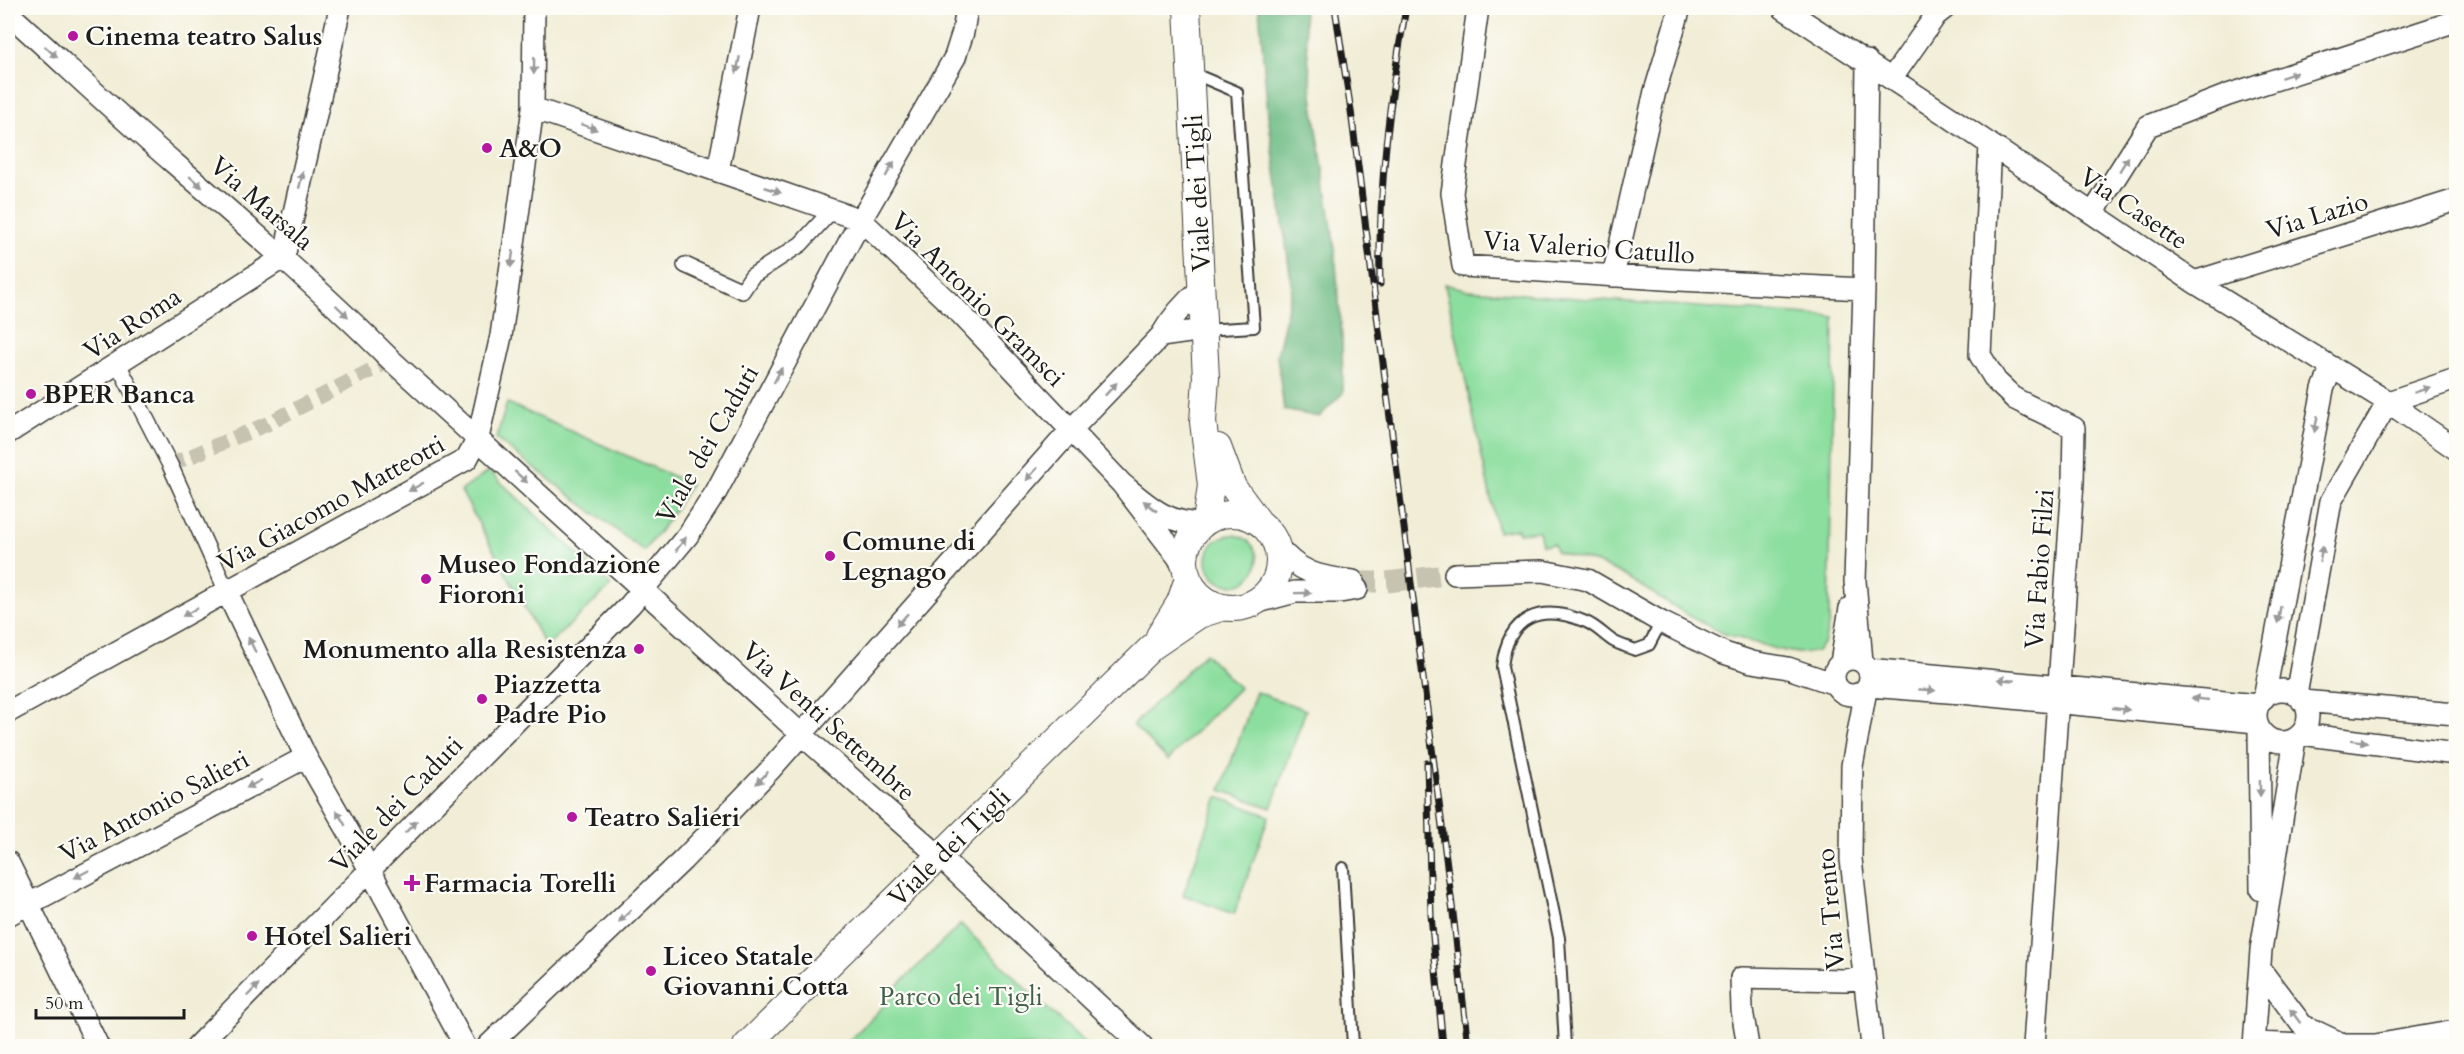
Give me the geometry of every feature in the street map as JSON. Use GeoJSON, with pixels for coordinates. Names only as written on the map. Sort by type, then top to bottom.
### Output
{"type":"FeatureCollection","features":[{"type":"Feature","properties":{"kind":"street"},"geometry":{"type":"LineString","coordinates":[[284,257],[340,8]]}},
{"type":"Feature","properties":{"kind":"street","name":"Via Giacomo Matteotti"},"geometry":{"type":"LineString","coordinates":[[8,712],[467,459],[478,438],[501,336],[533,108],[534,8]]}},
{"type":"Feature","properties":{"kind":"street"},"geometry":{"type":"LineString","coordinates":[[718,171],[750,8]]}},
{"type":"Feature","properties":{"kind":"street","name":"Viale dei Caduti"},"geometry":{"type":"LineString","coordinates":[[197,1047],[645,590],[688,535],[716,492],[861,220],[955,57],[963,32],[967,8]]}},
{"type":"Feature","properties":{"kind":"street","name":"Viale dei Tigli"},"geometry":{"type":"LineString","coordinates":[[1186,8],[1206,378],[1222,462],[1233,487],[1268,531],[1276,545]]}},
{"type":"Feature","properties":{"kind":"street","name":"Via Valerio Catullo"},"geometry":{"type":"LineString","coordinates":[[1478,8],[1452,193],[1463,266],[1864,289]]}},
{"type":"Feature","properties":{"kind":"street"},"geometry":{"type":"LineString","coordinates":[[1613,276],[1655,90],[1680,8]]}},
{"type":"Feature","properties":{"kind":"street","name":"Via Casette"},"geometry":{"type":"LineString","coordinates":[[1783,8],[1867,61],[2194,282],[2388,402],[2457,449]]}},
{"type":"Feature","properties":{"kind":"street"},"geometry":{"type":"LineString","coordinates":[[1892,78],[1936,15],[1946,8]]}},
{"type":"Feature","properties":{"kind":"street","name":"Via Marsala"},"geometry":{"type":"LineString","coordinates":[[8,13],[150,142],[284,257],[391,360],[478,438]]}},
{"type":"Feature","properties":{"kind":"street"},"geometry":{"type":"LineString","coordinates":[[2093,213],[2148,126],[2228,95],[2457,21]]}},
{"type":"Feature","properties":{"kind":"street"},"geometry":{"type":"LineString","coordinates":[[1866,677],[1853,696],[1839,676],[1856,581],[1864,289],[1867,61]]}},
{"type":"Feature","properties":{"kind":"street","name":"Via Antonio Gramsci"},"geometry":{"type":"LineString","coordinates":[[533,108],[861,220],[961,314],[1122,484],[1178,557],[1187,575]]}},
{"type":"Feature","properties":{"kind":"street","name":"Via Fabio Filzi"},"geometry":{"type":"LineString","coordinates":[[1990,144],[1980,355],[1996,381],[2015,399],[2074,428],[2073,482],[2034,1047]]}},
{"type":"Feature","properties":{"kind":"street","name":"Via Lazio"},"geometry":{"type":"LineString","coordinates":[[2194,282],[2457,200]]}},
{"type":"Feature","properties":{"kind":"street"},"geometry":{"type":"LineString","coordinates":[[685,265],[742,291],[752,276],[801,244],[832,210]]}},
{"type":"Feature","properties":{"kind":"street","name":"Via Roma"},"geometry":{"type":"LineString","coordinates":[[8,433],[284,257]]}},
{"type":"Feature","properties":{"kind":"street"},"geometry":{"type":"LineString","coordinates":[[488,1047],[683,860],[769,771],[1070,430],[1161,336],[1169,321],[1201,289]]}},
{"type":"Feature","properties":{"kind":"street"},"geometry":{"type":"LineString","coordinates":[[1161,336],[1203,330]]}},
{"type":"Feature","properties":{"kind":"street"},"geometry":{"type":"LineString","coordinates":[[118,364],[170,465],[306,756],[370,869],[465,1047]]}},
{"type":"Feature","properties":{"kind":"street"},"geometry":{"type":"LineString","coordinates":[[2332,368],[2323,389],[2260,714],[2261,960],[2302,1025],[2344,1045]]}},
{"type":"Feature","properties":{"kind":"street","name":"Viale dei Tigli"},"geometry":{"type":"LineString","coordinates":[[1152,647],[1180,602],[1187,575],[1188,544],[1205,523],[1211,485],[1203,422],[1206,378]]}},
{"type":"Feature","properties":{"kind":"street"},"geometry":{"type":"LineString","coordinates":[[2457,379],[2388,402],[2331,501],[2299,698],[2306,707],[2307,721],[2298,736],[2261,960],[2254,1045],[2378,1045],[2457,1031]]}},
{"type":"Feature","properties":{"kind":"street","name":"Via Venti Settembre"},"geometry":{"type":"LineString","coordinates":[[478,438],[801,734],[940,857],[1142,1047]]}},
{"type":"Feature","properties":{"kind":"street","name":"Via Antonio Gramsci"},"geometry":{"type":"LineString","coordinates":[[1122,484],[1167,518],[1189,524],[1205,523]]}},
{"type":"Feature","properties":{"kind":"street"},"geometry":{"type":"LineString","coordinates":[[1205,523],[1219,516],[1238,514],[1259,522]]}},
{"type":"Feature","properties":{"kind":"street"},"geometry":{"type":"LineString","coordinates":[[1250,604],[1294,592],[1340,592],[1357,585],[1314,575],[1291,562],[1276,545]]}},
{"type":"Feature","properties":{"kind":"street"},"geometry":{"type":"LineString","coordinates":[[1250,604],[1266,593],[1276,577],[1279,565],[1276,545]]}},
{"type":"Feature","properties":{"kind":"street"},"geometry":{"type":"LineString","coordinates":[[1455,574],[1542,571],[1588,580],[1661,622],[1724,653],[1752,662],[1839,676]]}},
{"type":"Feature","properties":{"kind":"street"},"geometry":{"type":"LineString","coordinates":[[1187,575],[1199,594],[1209,602],[1224,607]]}},
{"type":"Feature","properties":{"kind":"street","name":"Via Trento"},"geometry":{"type":"LineString","coordinates":[[1856,581],[1866,677],[1852,765],[1851,859],[1872,1047]]}},
{"type":"Feature","properties":{"kind":"street","name":"Viale dei Tigli"},"geometry":{"type":"LineString","coordinates":[[746,1047],[1152,647],[1199,615],[1224,607],[1240,607],[1250,604]]}},
{"type":"Feature","properties":{"kind":"street"},"geometry":{"type":"LineString","coordinates":[[1839,676],[1851,659],[1866,677],[1962,684],[2260,714]]}},
{"type":"Feature","properties":{"kind":"street","name":"Via Trento"},"geometry":{"type":"LineString","coordinates":[[1839,676],[1852,765]]}},
{"type":"Feature","properties":{"kind":"street"},"geometry":{"type":"LineString","coordinates":[[2260,714],[2279,690],[2299,698],[2457,714]]}},
{"type":"Feature","properties":{"kind":"street"},"geometry":{"type":"LineString","coordinates":[[2260,714],[2271,740],[2279,742],[2298,736],[2457,754]]}},
{"type":"Feature","properties":{"kind":"street","name":"Via Antonio Salieri"},"geometry":{"type":"LineString","coordinates":[[8,915],[306,756]]}},
{"type":"Feature","properties":{"kind":"street"},"geometry":{"type":"LineString","coordinates":[[8,862],[98,1047]]}},
{"type":"Feature","properties":{"kind":"street"},"geometry":{"type":"LineString","coordinates":[[1748,1047],[1742,1010],[1741,978],[1845,980],[1863,978]]}},
{"type":"Feature","properties":{"kind":"lane"},"geometry":{"type":"LineString","coordinates":[[1190,72],[1237,92],[1254,327],[1203,330]]}},
{"type":"Feature","properties":{"kind":"lane"},"geometry":{"type":"LineString","coordinates":[[1565,1047],[1559,938],[1502,667],[1504,649],[1515,629],[1534,614],[1561,614],[1588,623],[1614,642],[1635,650],[1648,645],[1661,622]]}},
{"type":"Feature","properties":{"kind":"lane"},"geometry":{"type":"LineString","coordinates":[[1343,868],[1353,1047]]}},
{"type":"Feature","properties":{"kind":"green space"},"geometry":{"type":"Polygon","coordinates":[[[1259,8],[1303,8],[1313,103],[1334,241],[1342,338],[1343,393],[1319,417],[1284,410],[1277,356],[1292,288],[1268,115],[1259,8]]]}},
{"type":"Feature","properties":{"kind":"green space"},"geometry":{"type":"Polygon","coordinates":[[[1445,284],[1468,290],[1834,317],[1829,622],[1825,641],[1817,652],[1797,653],[1776,649],[1722,633],[1620,573],[1597,563],[1556,552],[1554,544],[1542,545],[1539,531],[1519,533],[1518,529],[1498,532],[1445,284]]]}},
{"type":"Feature","properties":{"kind":"green space"},"geometry":{"type":"Polygon","coordinates":[[[507,403],[691,484],[669,519],[644,551],[496,439],[507,403]]]}},
{"type":"Feature","properties":{"kind":"green space"},"geometry":{"type":"Polygon","coordinates":[[[489,471],[611,586],[546,647],[461,491],[489,471]]]}},
{"type":"Feature","properties":{"kind":"green space"},"geometry":{"type":"Polygon","coordinates":[[[1227,535],[1237,535],[1250,542],[1257,555],[1257,565],[1250,578],[1237,585],[1227,585],[1218,581],[1211,574],[1207,565],[1207,555],[1211,546],[1218,539],[1227,535]]]}},
{"type":"Feature","properties":{"kind":"green space"},"geometry":{"type":"Polygon","coordinates":[[[1205,653],[1239,688],[1168,760],[1133,725],[1205,653]]]}},
{"type":"Feature","properties":{"kind":"green space"},"geometry":{"type":"Polygon","coordinates":[[[1256,692],[1306,710],[1271,808],[1221,790],[1256,692]]]}},
{"type":"Feature","properties":{"kind":"green space"},"geometry":{"type":"Polygon","coordinates":[[[1218,797],[1269,816],[1234,914],[1183,895],[1218,797]]]}},
{"type":"Feature","properties":{"kind":"green space","name":"Parco dei Tigli"},"geometry":{"type":"Polygon","coordinates":[[[961,924],[1029,992],[1089,1046],[844,1046],[895,994],[892,991],[961,924]]]}},
{"type":"Feature","properties":{"kind":"tunnel"},"geometry":{"type":"LineString","coordinates":[[170,465],[267,424],[391,360]]}},
{"type":"Feature","properties":{"kind":"tunnel"},"geometry":{"type":"LineString","coordinates":[[1356,582],[1387,582],[1455,574]]}},
{"type":"Feature","properties":{"kind":"railway"},"geometry":{"type":"LineString","coordinates":[[1335,8],[1351,111],[1468,1046]]}},
{"type":"Feature","properties":{"kind":"railway"},"geometry":{"type":"LineString","coordinates":[[1380,284],[1381,214],[1386,145],[1394,76],[1406,8]]}},
{"type":"Feature","properties":{"kind":"railway"},"geometry":{"type":"LineString","coordinates":[[1427,763],[1431,915],[1443,1046]]}},
{"type":"Feature","properties":{"kind":"place","name":"Cinema teatro Salus"},"geometry":{"type":"Point","coordinates":[73,36]}},
{"type":"Feature","properties":{"kind":"place","name":"A&O"},"geometry":{"type":"Point","coordinates":[487,148]}},
{"type":"Feature","properties":{"kind":"place","name":"BPER Banca"},"geometry":{"type":"Point","coordinates":[31,394]}},
{"type":"Feature","properties":{"kind":"place","name":"Comune di Legnago"},"geometry":{"type":"Point","coordinates":[830,556]}},
{"type":"Feature","properties":{"kind":"place","name":"Museo Fondazione Fioroni"},"geometry":{"type":"Point","coordinates":[426,579]}},
{"type":"Feature","properties":{"kind":"place","name":"Monumento alla Resistenza"},"geometry":{"type":"Point","coordinates":[639,649]}},
{"type":"Feature","properties":{"kind":"place","name":"Piazzetta Padre Pio"},"geometry":{"type":"Point","coordinates":[482,699]}},
{"type":"Feature","properties":{"kind":"place","name":"Teatro Salieri"},"geometry":{"type":"Point","coordinates":[572,817]}},
{"type":"Feature","properties":{"kind":"place","name":"Farmacia Torelli"},"geometry":{"type":"Point","coordinates":[412,883]}},
{"type":"Feature","properties":{"kind":"place","name":"Hotel Salieri"},"geometry":{"type":"Point","coordinates":[252,936]}},
{"type":"Feature","properties":{"kind":"place","name":"Liceo Statale Giovanni Cotta"},"geometry":{"type":"Point","coordinates":[651,971]}}]}
